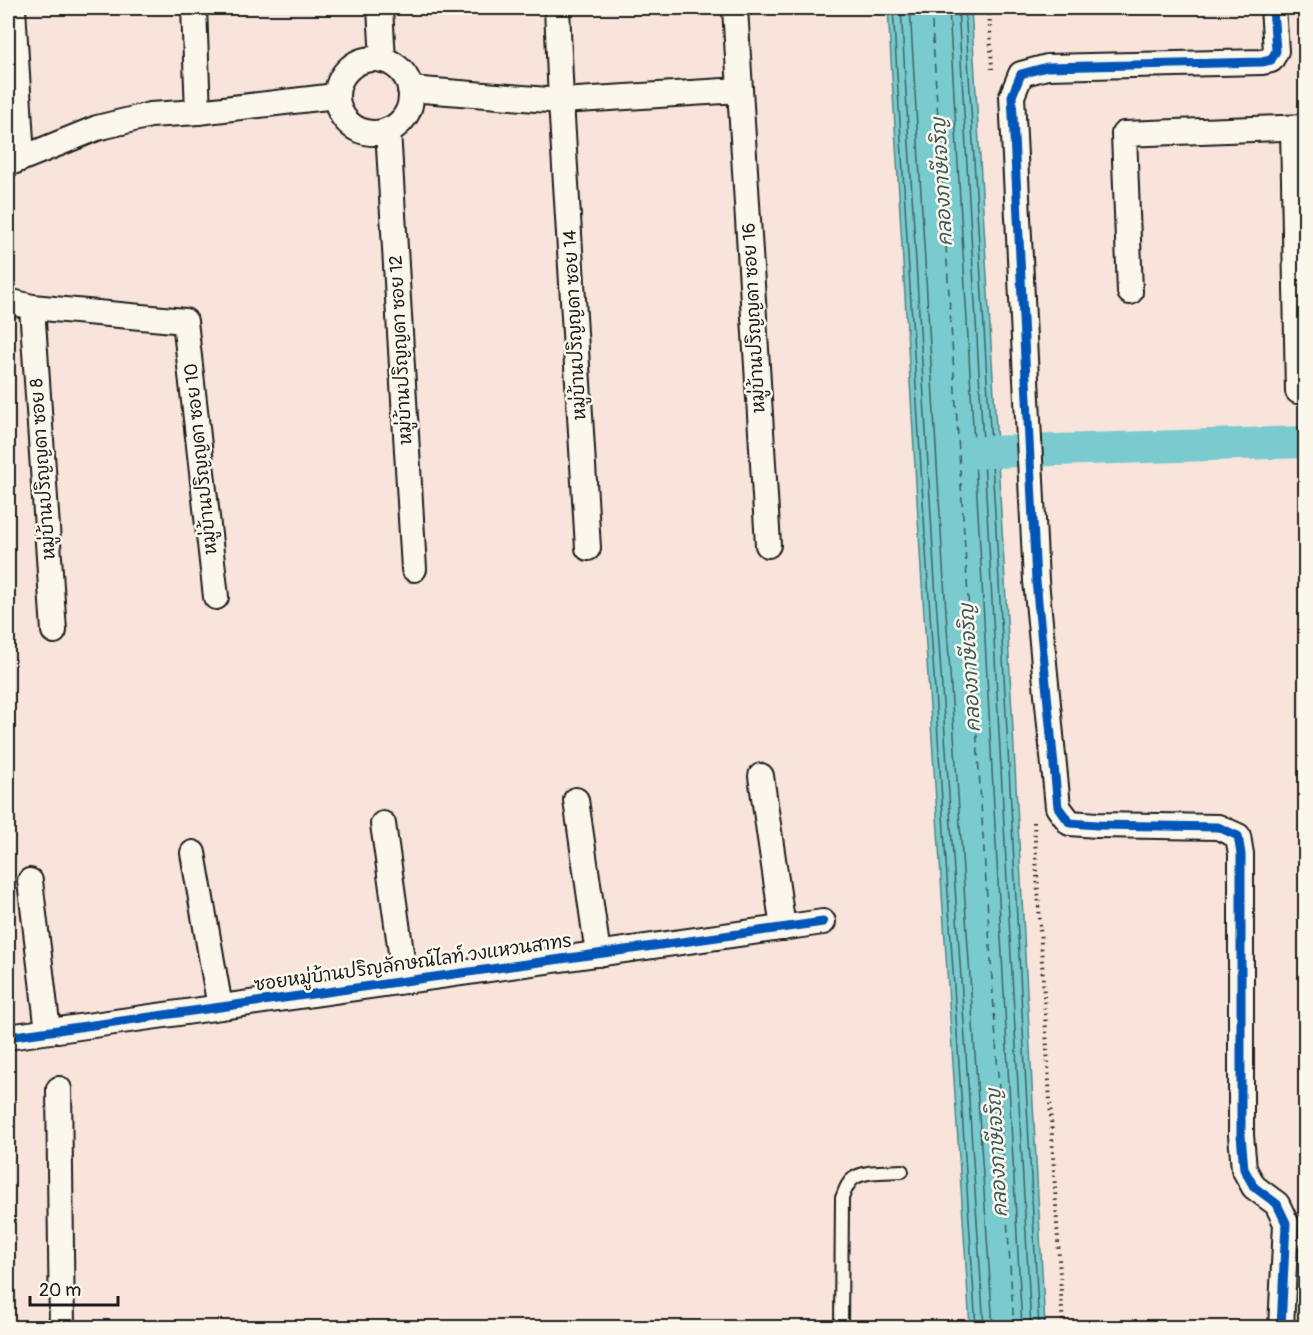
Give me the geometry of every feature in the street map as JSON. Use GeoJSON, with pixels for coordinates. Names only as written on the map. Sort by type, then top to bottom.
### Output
{"type":"FeatureCollection","features":[{"type":"Feature","properties":{"kind":"street"},"geometry":{"type":"LineString","coordinates":[[13,8],[15,161],[97,128],[150,116],[336,96]]}},
{"type":"Feature","properties":{"kind":"street"},"geometry":{"type":"LineString","coordinates":[[194,8],[198,112]]}},
{"type":"Feature","properties":{"kind":"street"},"geometry":{"type":"LineString","coordinates":[[380,8],[384,60]]}},
{"type":"Feature","properties":{"kind":"street","name":"หมู่บ้านปริญญดา ซอย 14"},"geometry":{"type":"LineString","coordinates":[[557,8],[588,548]]}},
{"type":"Feature","properties":{"kind":"street","name":"หมู่บ้านปริญญดา ซอย 16"},"geometry":{"type":"LineString","coordinates":[[735,8],[768,545]]}},
{"type":"Feature","properties":{"kind":"street"},"geometry":{"type":"LineString","coordinates":[[1273,8],[1276,51],[1271,60],[1047,67],[1021,74],[1012,96],[1036,581],[1058,807],[1070,823],[1218,827],[1238,836],[1241,854],[1241,1135],[1244,1169],[1254,1187],[1277,1204],[1286,1223],[1281,1328]]}},
{"type":"Feature","properties":{"kind":"street"},"geometry":{"type":"LineString","coordinates":[[384,60],[393,64],[407,79],[411,101],[406,114],[399,124],[388,130],[378,133],[357,130],[342,116],[336,96],[339,85],[351,66],[361,61],[384,60]]}},
{"type":"Feature","properties":{"kind":"street"},"geometry":{"type":"LineString","coordinates":[[410,89],[561,101],[740,90]]}},
{"type":"Feature","properties":{"kind":"street"},"geometry":{"type":"LineString","coordinates":[[1130,292],[1124,134],[1299,127],[1298,391]]}},
{"type":"Feature","properties":{"kind":"street","name":"หมู่บ้านปริญญดา ซอย 12"},"geometry":{"type":"LineString","coordinates":[[388,130],[414,569]]}},
{"type":"Feature","properties":{"kind":"street"},"geometry":{"type":"LineString","coordinates":[[8,301],[32,307]]}},
{"type":"Feature","properties":{"kind":"street","name":"หมู่บ้านปริญญดา ซอย 10"},"geometry":{"type":"LineString","coordinates":[[32,307],[185,321],[216,597]]}},
{"type":"Feature","properties":{"kind":"street","name":"หมู่บ้านปริญญดา ซอย 8"},"geometry":{"type":"LineString","coordinates":[[32,307],[54,631]]}},
{"type":"Feature","properties":{"kind":"street"},"geometry":{"type":"LineString","coordinates":[[761,776],[783,928]]}},
{"type":"Feature","properties":{"kind":"street"},"geometry":{"type":"LineString","coordinates":[[576,800],[598,954]]}},
{"type":"Feature","properties":{"kind":"street"},"geometry":{"type":"LineString","coordinates":[[383,824],[405,981]]}},
{"type":"Feature","properties":{"kind":"street"},"geometry":{"type":"LineString","coordinates":[[194,853],[220,1007]]}},
{"type":"Feature","properties":{"kind":"street"},"geometry":{"type":"LineString","coordinates":[[30,881],[48,1031]]}},
{"type":"Feature","properties":{"kind":"street","name":"ซอยหมู่บ้านปริญลักษณ์ไลท์ วงแหวนสาทร"},"geometry":{"type":"LineString","coordinates":[[8,1037],[823,922]]}},
{"type":"Feature","properties":{"kind":"street"},"geometry":{"type":"LineString","coordinates":[[59,1089],[62,1328]]}},
{"type":"Feature","properties":{"kind":"lane"},"geometry":{"type":"LineString","coordinates":[[841,1328],[842,1198],[847,1186],[854,1178],[866,1174],[902,1171]]}},
{"type":"Feature","properties":{"kind":"water","name":"คลองภาษีเจริญ"},"geometry":{"type":"Polygon","coordinates":[[[888,8],[971,8],[1004,563],[1045,1327],[970,1327],[921,568],[888,8]]]}},
{"type":"Feature","properties":{"kind":"waterway"},"geometry":{"type":"LineString","coordinates":[[958,453],[1306,442]]}},
{"type":"Feature","properties":{"kind":"ferry route"},"geometry":{"type":"LineString","coordinates":[[931,8],[1014,1328]]}},
{"type":"Feature","properties":{"kind":"cycle path"},"geometry":{"type":"LineString","coordinates":[[1273,8],[1276,51],[1271,60],[1047,67],[1021,74],[1012,96],[1036,581],[1058,807],[1070,823],[1218,827],[1238,836],[1241,854],[1241,1135],[1244,1169],[1254,1187],[1277,1204],[1286,1223],[1281,1328]]}},
{"type":"Feature","properties":{"kind":"cycle path"},"geometry":{"type":"LineString","coordinates":[[8,1037],[823,922]]}}]}
